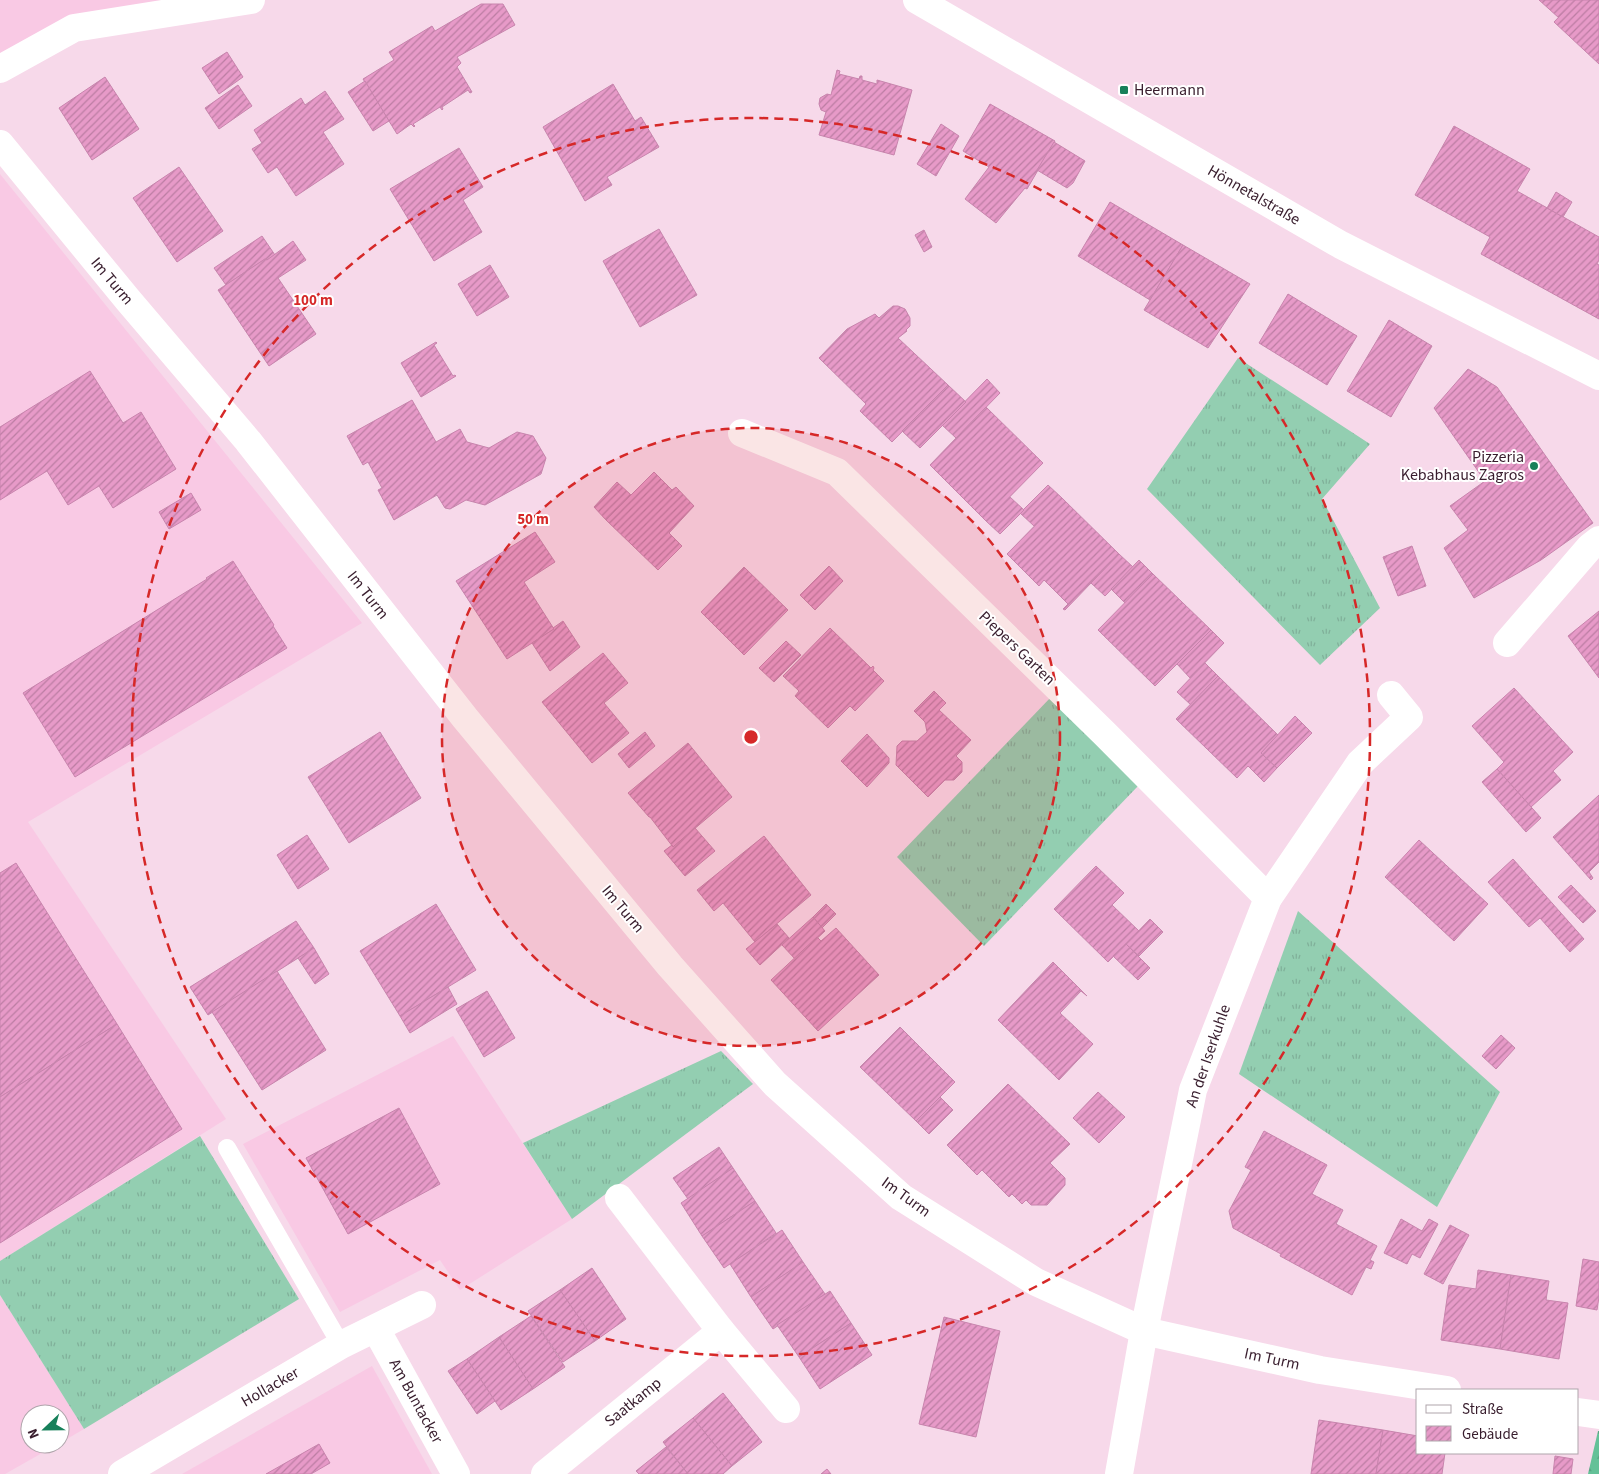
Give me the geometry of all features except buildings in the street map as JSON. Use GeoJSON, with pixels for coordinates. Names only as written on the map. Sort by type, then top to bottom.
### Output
{"type":"FeatureCollection","features":[{"type":"Feature","properties":{"kind":"street"},"geometry":{"type":"LineString","coordinates":[[0,69],[74,28],[251,0]]}},
{"type":"Feature","properties":{"kind":"street","name":"Hönnetalstraße"},"geometry":{"type":"LineString","coordinates":[[917,0],[1342,246],[1599,376]]}},
{"type":"Feature","properties":{"kind":"street","name":"Im Turm"},"geometry":{"type":"LineString","coordinates":[[0,144],[128,300],[248,441],[465,718],[670,966],[775,1084],[900,1197],[1036,1282],[1144,1331],[1320,1370],[1441,1389]]}},
{"type":"Feature","properties":{"kind":"street","name":"Piepers Garten"},"geometry":{"type":"LineString","coordinates":[[742,434],[837,472],[1105,734],[1268,898]]}},
{"type":"Feature","properties":{"kind":"street"},"geometry":{"type":"LineString","coordinates":[[1507,643],[1590,547],[1599,540]]}},
{"type":"Feature","properties":{"kind":"street","name":"An der Iserkuhle"},"geometry":{"type":"LineString","coordinates":[[1118,1474],[1144,1331],[1193,1090],[1268,898],[1360,763],[1409,717],[1391,695]]}},
{"type":"Feature","properties":{"kind":"street"},"geometry":{"type":"LineString","coordinates":[[619,1198],[721,1331],[786,1409]]}},
{"type":"Feature","properties":{"kind":"street","name":"Hollacker"},"geometry":{"type":"LineString","coordinates":[[122,1474],[341,1345],[422,1306]]}},
{"type":"Feature","properties":{"kind":"street","name":"Am Buntacker"},"geometry":{"type":"LineString","coordinates":[[376,1329],[456,1474]]}},
{"type":"Feature","properties":{"kind":"street","name":"Saatkamp"},"geometry":{"type":"LineString","coordinates":[[546,1474],[721,1331]]}},
{"type":"Feature","properties":{"kind":"street"},"geometry":{"type":"LineString","coordinates":[[1579,1412],[1599,1415]]}},
{"type":"Feature","properties":{"kind":"lane"},"geometry":{"type":"LineString","coordinates":[[227,1148],[341,1345]]}},
{"type":"Feature","properties":{"kind":"shaded area"},"geometry":{"type":"Polygon","coordinates":[[[0,0],[164,0],[0,55],[0,0]]]}},
{"type":"Feature","properties":{"kind":"shaded area"},"geometry":{"type":"Polygon","coordinates":[[[0,174],[362,623],[28,822],[226,1119],[0,1261],[0,174]]]}},
{"type":"Feature","properties":{"kind":"shaded area"},"geometry":{"type":"Polygon","coordinates":[[[453,1036],[572,1219],[460,1290],[440,1260],[340,1312],[243,1144],[453,1036]]]}},
{"type":"Feature","properties":{"kind":"shaded area"},"geometry":{"type":"Polygon","coordinates":[[[0,1295],[68,1404],[20,1404],[20,1454],[40,1454],[5,1474],[0,1474],[0,1295]]]}},
{"type":"Feature","properties":{"kind":"shaded area"},"geometry":{"type":"Polygon","coordinates":[[[372,1366],[432,1474],[182,1474],[372,1366]]]}},
{"type":"Feature","properties":{"kind":"shaded area"},"geometry":{"type":"Polygon","coordinates":[[[70,1407],[84,1429],[70,1437],[70,1407]]]}},
{"type":"Feature","properties":{"kind":"green space"},"geometry":{"type":"Polygon","coordinates":[[[1238,358],[1370,444],[1322,499],[1380,608],[1320,665],[1147,489],[1238,358]]]}},
{"type":"Feature","properties":{"kind":"green space"},"geometry":{"type":"Polygon","coordinates":[[[1052,696],[1139,785],[984,946],[897,857],[1052,696]]]}},
{"type":"Feature","properties":{"kind":"green space"},"geometry":{"type":"Polygon","coordinates":[[[1298,911],[1500,1092],[1437,1207],[1239,1074],[1298,911]]]}},
{"type":"Feature","properties":{"kind":"green space"},"geometry":{"type":"Polygon","coordinates":[[[721,1051],[753,1084],[572,1219],[523,1143],[721,1051]]]}},
{"type":"Feature","properties":{"kind":"green space"},"geometry":{"type":"Polygon","coordinates":[[[200,1136],[299,1299],[84,1429],[0,1295],[0,1261],[200,1136]]]}},
{"type":"Feature","properties":{"kind":"green space"},"geometry":{"type":"Polygon","coordinates":[[[1598,1431],[1599,1474],[1588,1474],[1598,1431]]]}},
{"type":"Feature","properties":{"kind":"place","name":"Heermann"},"geometry":{"type":"Point","coordinates":[1124,90]}},
{"type":"Feature","properties":{"kind":"place","name":"Pizzeria Kebabhaus Zagros"},"geometry":{"type":"Point","coordinates":[1534,466]}}]}
